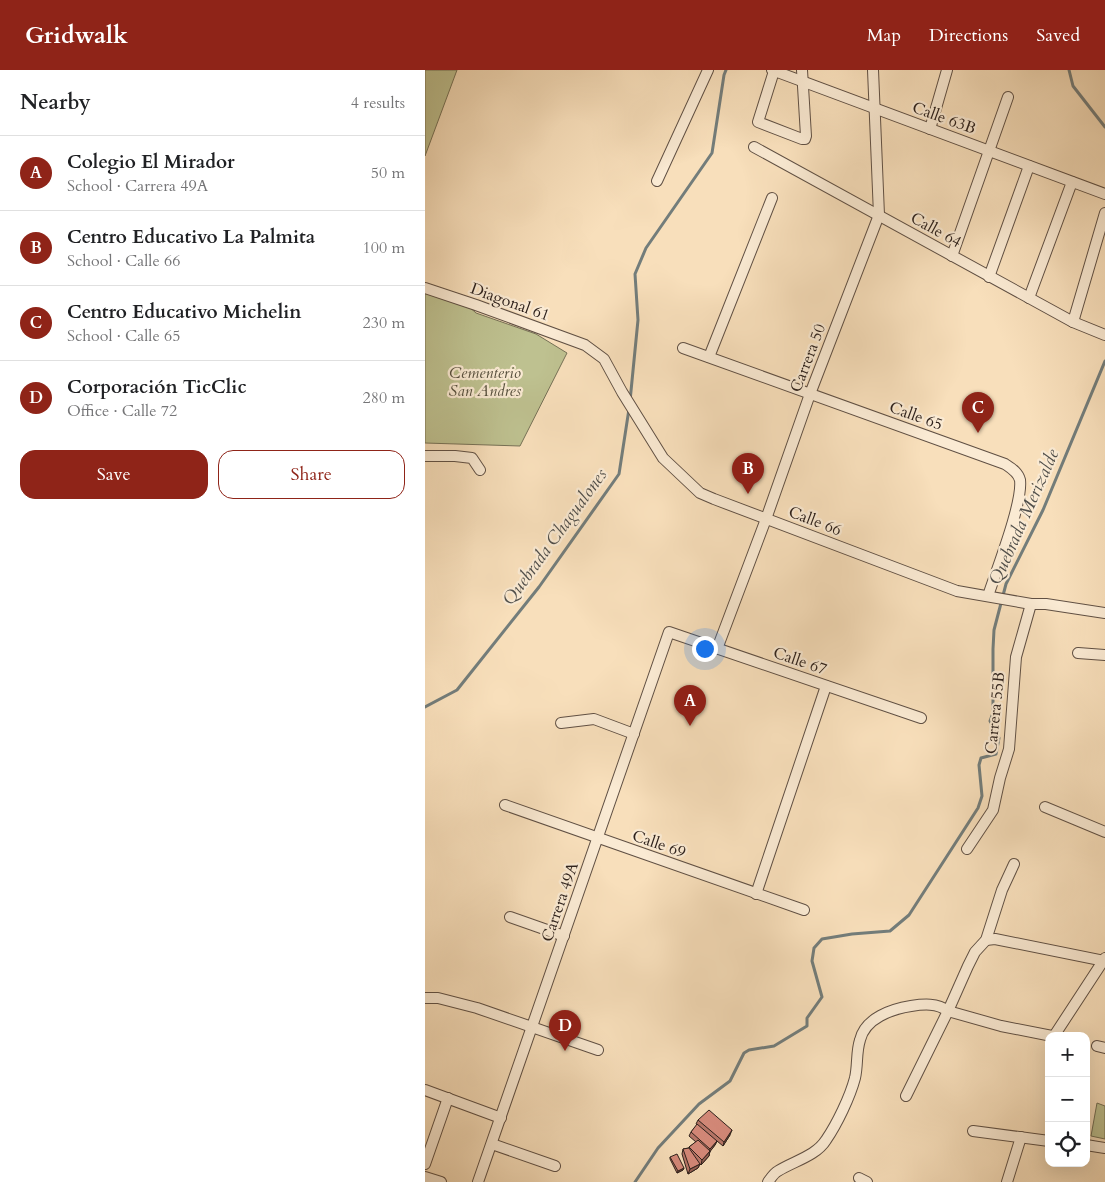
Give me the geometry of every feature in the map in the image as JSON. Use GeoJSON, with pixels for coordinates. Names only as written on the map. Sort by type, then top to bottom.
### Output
{"type":"FeatureCollection","features":[{"type":"Feature","properties":{"kind":"street"},"geometry":{"type":"LineString","coordinates":[[657,181],[708,70]]}},
{"type":"Feature","properties":{"kind":"street"},"geometry":{"type":"LineString","coordinates":[[773,70],[758,122],[805,138],[802,70]]}},
{"type":"Feature","properties":{"kind":"street","name":"Calle 63B"},"geometry":{"type":"LineString","coordinates":[[773,70],[1105,194]]}},
{"type":"Feature","properties":{"kind":"street","name":"Carrera 50"},"geometry":{"type":"LineString","coordinates":[[717,649],[810,394],[879,215],[873,70]]}},
{"type":"Feature","properties":{"kind":"street"},"geometry":{"type":"LineString","coordinates":[[930,129],[947,70]]}},
{"type":"Feature","properties":{"kind":"street"},"geometry":{"type":"LineString","coordinates":[[952,256],[1009,97]]}},
{"type":"Feature","properties":{"kind":"street","name":"Calle 64"},"geometry":{"type":"LineString","coordinates":[[754,146],[989,277],[1073,322],[1105,335]]}},
{"type":"Feature","properties":{"kind":"street"},"geometry":{"type":"LineString","coordinates":[[989,277],[1029,166]]}},
{"type":"Feature","properties":{"kind":"street"},"geometry":{"type":"LineString","coordinates":[[1029,298],[1072,182]]}},
{"type":"Feature","properties":{"kind":"street"},"geometry":{"type":"LineString","coordinates":[[709,357],[771,198]]}},
{"type":"Feature","properties":{"kind":"street"},"geometry":{"type":"LineString","coordinates":[[1073,322],[1105,213]]}},
{"type":"Feature","properties":{"kind":"street","name":"Diagonal 61"},"geometry":{"type":"LineString","coordinates":[[425,288],[585,345]]}},
{"type":"Feature","properties":{"kind":"street","name":"Calle 66"},"geometry":{"type":"LineString","coordinates":[[585,345],[604,359],[663,458],[700,493],[957,591],[1031,604],[1046,604],[1105,613]]}},
{"type":"Feature","properties":{"kind":"street","name":"Calle 65"},"geometry":{"type":"LineString","coordinates":[[683,348],[1005,464],[1016,471],[1020,480],[1018,501],[988,596]]}},
{"type":"Feature","properties":{"kind":"street"},"geometry":{"type":"LineString","coordinates":[[425,456],[472,458],[480,470]]}},
{"type":"Feature","properties":{"kind":"street","name":"Carrera 55B"},"geometry":{"type":"LineString","coordinates":[[967,849],[993,810],[1009,749],[1016,657],[1031,604]]}},
{"type":"Feature","properties":{"kind":"street","name":"Calle 67"},"geometry":{"type":"LineString","coordinates":[[669,632],[921,718]]}},
{"type":"Feature","properties":{"kind":"street","name":"Carrera 49A"},"geometry":{"type":"LineString","coordinates":[[478,1182],[669,632]]}},
{"type":"Feature","properties":{"kind":"street"},"geometry":{"type":"LineString","coordinates":[[1078,653],[1105,655]]}},
{"type":"Feature","properties":{"kind":"street"},"geometry":{"type":"LineString","coordinates":[[756,894],[826,686]]}},
{"type":"Feature","properties":{"kind":"street"},"geometry":{"type":"LineString","coordinates":[[561,723],[594,719],[634,734]]}},
{"type":"Feature","properties":{"kind":"street","name":"Calle 69"},"geometry":{"type":"LineString","coordinates":[[505,805],[597,839],[804,910]]}},
{"type":"Feature","properties":{"kind":"street"},"geometry":{"type":"LineString","coordinates":[[1045,807],[1105,832]]}},
{"type":"Feature","properties":{"kind":"street"},"geometry":{"type":"LineString","coordinates":[[906,1096],[975,952],[986,940],[1014,864]]}},
{"type":"Feature","properties":{"kind":"street"},"geometry":{"type":"LineString","coordinates":[[510,917],[564,936]]}},
{"type":"Feature","properties":{"kind":"street"},"geometry":{"type":"LineString","coordinates":[[986,940],[995,939],[1105,960],[1056,1032]]}},
{"type":"Feature","properties":{"kind":"street"},"geometry":{"type":"LineString","coordinates":[[425,998],[438,998],[477,1008],[598,1050]]}},
{"type":"Feature","properties":{"kind":"street"},"geometry":{"type":"LineString","coordinates":[[768,1182],[778,1171],[818,1150],[825,1142],[833,1129],[853,1083],[860,1039],[872,1022],[890,1011],[923,1004],[943,1008],[1001,1026],[1045,1034]]}},
{"type":"Feature","properties":{"kind":"street"},"geometry":{"type":"LineString","coordinates":[[425,1090],[501,1118]]}},
{"type":"Feature","properties":{"kind":"street"},"geometry":{"type":"LineString","coordinates":[[425,1164],[448,1098]]}},
{"type":"Feature","properties":{"kind":"street"},"geometry":{"type":"LineString","coordinates":[[973,1130],[1045,1140]]}},
{"type":"Feature","properties":{"kind":"street"},"geometry":{"type":"LineString","coordinates":[[1007,1182],[1021,1137]]}},
{"type":"Feature","properties":{"kind":"street"},"geometry":{"type":"LineString","coordinates":[[492,1144],[555,1166]]}},
{"type":"Feature","properties":{"kind":"street"},"geometry":{"type":"LineString","coordinates":[[1090,1146],[1105,1148]]}},
{"type":"Feature","properties":{"kind":"street"},"geometry":{"type":"LineString","coordinates":[[425,1177],[441,1182]]}},
{"type":"Feature","properties":{"kind":"green space"},"geometry":{"type":"Polygon","coordinates":[[[425,70],[457,70],[425,156],[425,70]]]}},
{"type":"Feature","properties":{"kind":"green space","name":"Cementerio San Andres"},"geometry":{"type":"Polygon","coordinates":[[[425,291],[465,303],[476,313],[536,334],[567,353],[520,446],[425,443],[425,291]]]}},
{"type":"Feature","properties":{"kind":"green space"},"geometry":{"type":"Polygon","coordinates":[[[1097,1103],[1105,1106],[1105,1139],[1091,1136],[1097,1103]]]}},
{"type":"Feature","properties":{"kind":"building"},"geometry":{"type":"Polygon","coordinates":[[[709,1110],[732,1130],[724,1142],[698,1120],[709,1110]]]}},
{"type":"Feature","properties":{"kind":"building"},"geometry":{"type":"Polygon","coordinates":[[[697,1124],[717,1141],[710,1149],[691,1132],[697,1124]]]}},
{"type":"Feature","properties":{"kind":"building"},"geometry":{"type":"Polygon","coordinates":[[[698,1140],[710,1151],[702,1160],[689,1147],[698,1140]]]}},
{"type":"Feature","properties":{"kind":"building"},"geometry":{"type":"Polygon","coordinates":[[[689,1148],[700,1164],[690,1169],[683,1149],[689,1148]]]}},
{"type":"Feature","properties":{"kind":"building"},"geometry":{"type":"Polygon","coordinates":[[[677,1154],[684,1168],[678,1171],[670,1157],[677,1154]]]}},
{"type":"Feature","properties":{"kind":"waterway","name":"Quebrada Chagualones"},"geometry":{"type":"LineString","coordinates":[[630,401],[638,320],[635,274],[646,248],[712,153],[726,70]]}},
{"type":"Feature","properties":{"kind":"waterway"},"geometry":{"type":"LineString","coordinates":[[1069,70],[1073,86],[1105,127]]}},
{"type":"Feature","properties":{"kind":"waterway","name":"Quebrada Merizalde"},"geometry":{"type":"LineString","coordinates":[[635,1182],[658,1148],[699,1104],[730,1081],[744,1053],[749,1050],[774,1046],[807,1026],[807,1018],[822,997],[812,961],[814,948],[822,939],[890,931],[909,915],[978,808],[982,796],[979,765],[981,758],[996,754],[999,738],[990,721],[993,713],[993,649],[994,630],[1006,584],[1043,510],[1105,361]]}},
{"type":"Feature","properties":{"kind":"waterway","name":"Quebrada Chagualones"},"geometry":{"type":"LineString","coordinates":[[425,707],[457,690],[539,587],[619,474],[629,409]]}},
{"type":"Feature","properties":{"kind":"place","name":"Centro Educativo Michelin"},"geometry":{"type":"Point","coordinates":[978,433]}},
{"type":"Feature","properties":{"kind":"place","name":"Centro Educativo La Palmita"},"geometry":{"type":"Point","coordinates":[748,494]}},
{"type":"Feature","properties":{"kind":"place","name":"Colegio El Mirador"},"geometry":{"type":"Point","coordinates":[690,726]}},
{"type":"Feature","properties":{"kind":"place","name":"Corporación TicClic"},"geometry":{"type":"Point","coordinates":[565,1051]}}]}
